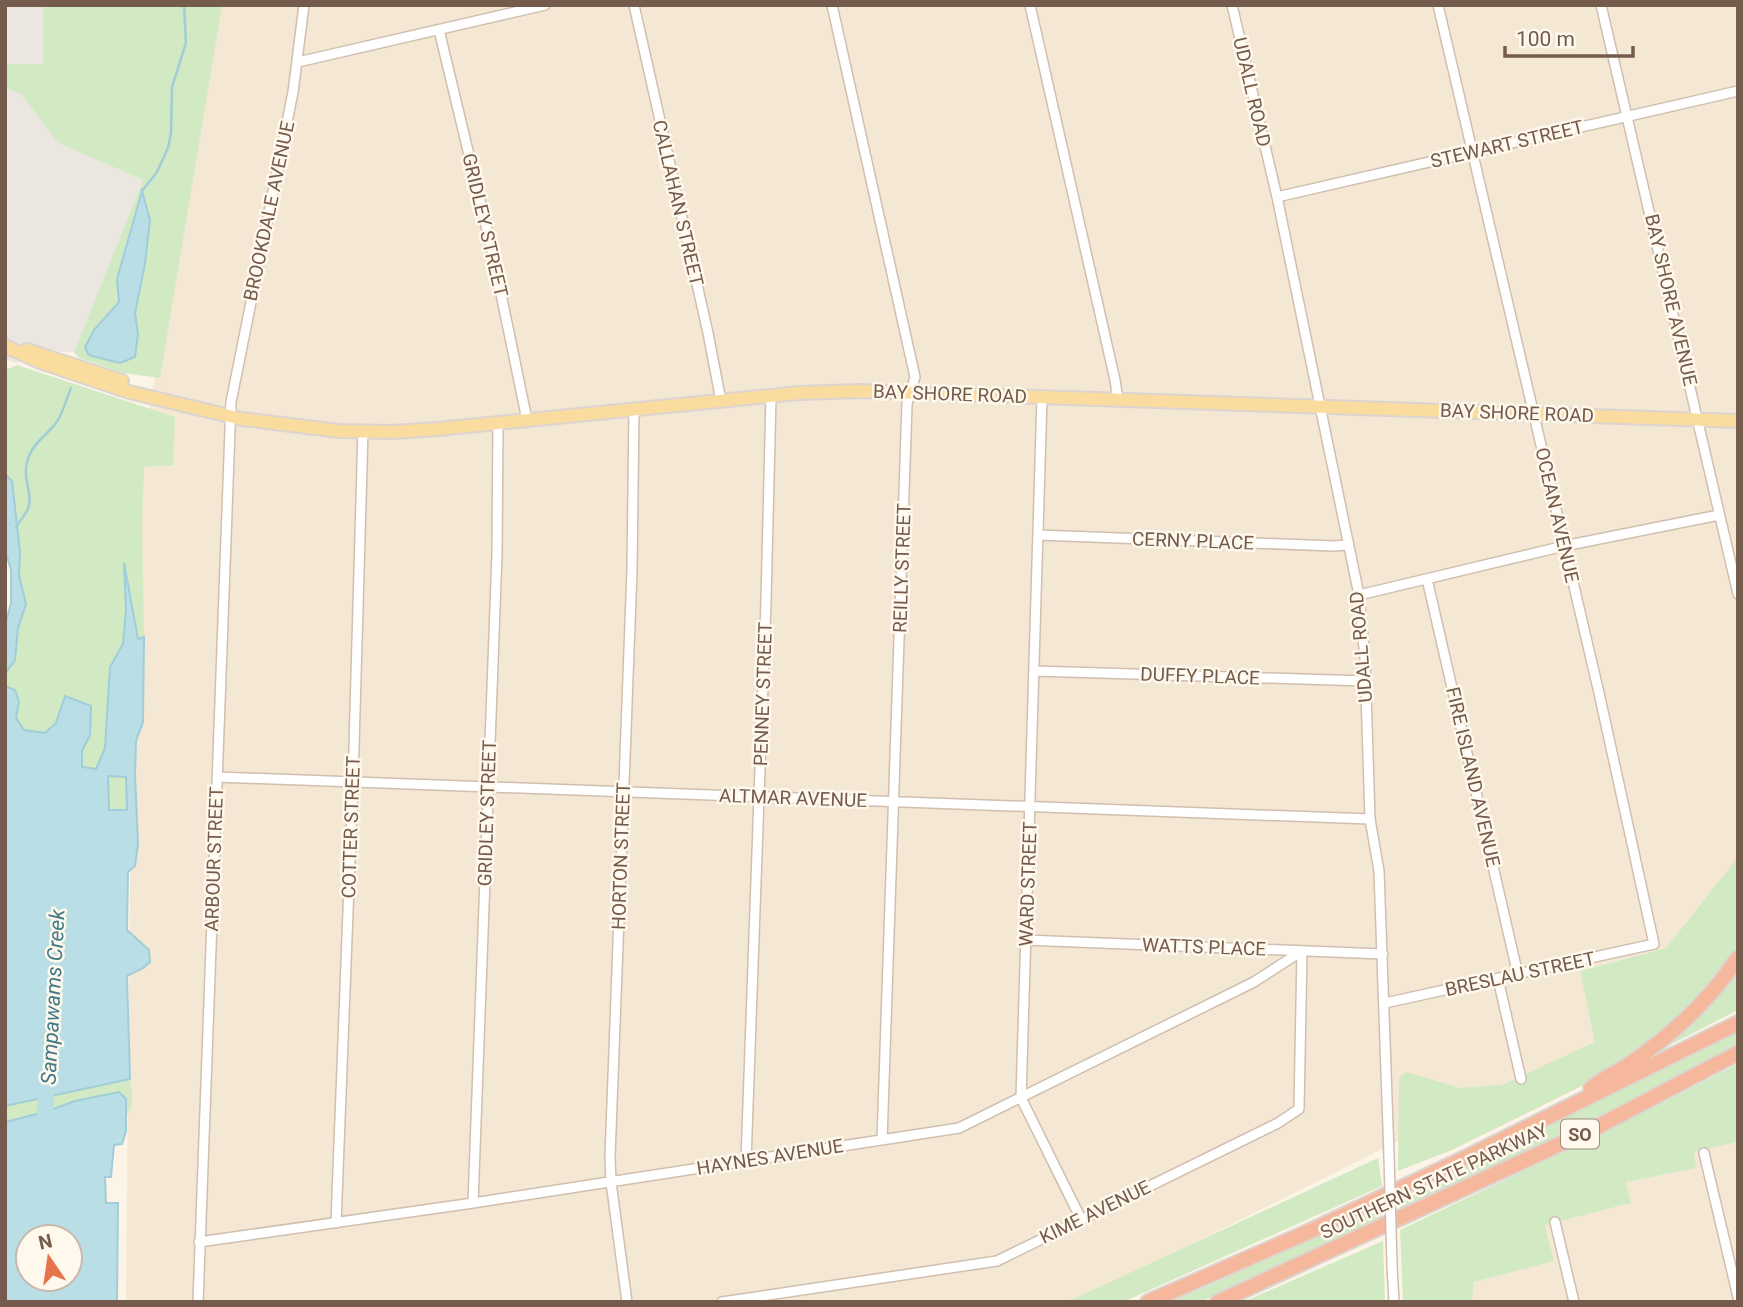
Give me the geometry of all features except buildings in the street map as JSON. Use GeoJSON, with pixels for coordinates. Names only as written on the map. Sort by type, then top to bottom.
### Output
{"type":"FeatureCollection","features":[{"type":"Feature","properties":{"kind":"highway"},"geometry":{"type":"LineString","coordinates":[[1547,1119],[1670,1034],[1707,998],[1738,958]]}},
{"type":"Feature","properties":{"kind":"highway","name":"SOUTHERN STATE PARKWAY"},"geometry":{"type":"LineString","coordinates":[[1630,1076],[1738,1014]]}},
{"type":"Feature","properties":{"kind":"highway","name":"SOUTHERN STATE PARKWAY"},"geometry":{"type":"LineString","coordinates":[[1147,1302],[1353,1211],[1547,1119],[1738,1023]]}},
{"type":"Feature","properties":{"kind":"highway","name":"SOUTHERN STATE PARKWAY"},"geometry":{"type":"LineString","coordinates":[[1218,1302],[1597,1127],[1738,1053]]}},
{"type":"Feature","properties":{"kind":"main road","name":"BAY SHORE ROAD"},"geometry":{"type":"LineString","coordinates":[[5,345],[43,354],[131,384],[168,401],[230,416],[296,427],[363,432],[416,431],[771,396],[837,392],[911,392],[1738,421]]}},
{"type":"Feature","properties":{"kind":"street","name":"BROOKDALE AVENUE"},"geometry":{"type":"LineString","coordinates":[[230,416],[298,62],[304,5]]}},
{"type":"Feature","properties":{"kind":"street"},"geometry":{"type":"LineString","coordinates":[[298,62],[545,5]]}},
{"type":"Feature","properties":{"kind":"street","name":"CALLAHAN STREET"},"geometry":{"type":"LineString","coordinates":[[634,5],[721,401]]}},
{"type":"Feature","properties":{"kind":"street","name":"REILLY STREET"},"geometry":{"type":"LineString","coordinates":[[832,5],[915,373],[907,404],[882,1140]]}},
{"type":"Feature","properties":{"kind":"street"},"geometry":{"type":"LineString","coordinates":[[1030,5],[1118,400]]}},
{"type":"Feature","properties":{"kind":"street","name":"UDALL ROAD"},"geometry":{"type":"LineString","coordinates":[[1232,5],[1276,197],[1359,595],[1370,819],[1379,871],[1394,1302]]}},
{"type":"Feature","properties":{"kind":"street","name":"OCEAN AVENUE"},"geometry":{"type":"LineString","coordinates":[[1438,5],[1654,944]]}},
{"type":"Feature","properties":{"kind":"street","name":"BAY SHORE AVENUE"},"geometry":{"type":"LineString","coordinates":[[1601,5],[1738,594]]}},
{"type":"Feature","properties":{"kind":"street","name":"GRIDLEY STREET"},"geometry":{"type":"LineString","coordinates":[[439,30],[493,255],[527,420]]}},
{"type":"Feature","properties":{"kind":"street","name":"STEWART STREET"},"geometry":{"type":"LineString","coordinates":[[1276,197],[1738,90]]}},
{"type":"Feature","properties":{"kind":"street","name":"PENNEY STREET"},"geometry":{"type":"LineString","coordinates":[[746,1161],[760,797],[771,396]]}},
{"type":"Feature","properties":{"kind":"street","name":"WARD STREET"},"geometry":{"type":"LineString","coordinates":[[1042,397],[1021,1098],[1081,1219]]}},
{"type":"Feature","properties":{"kind":"street","name":"HORTON STREET"},"geometry":{"type":"LineString","coordinates":[[627,1302],[611,1182],[632,557],[634,410]]}},
{"type":"Feature","properties":{"kind":"street","name":"ARBOUR STREET"},"geometry":{"type":"LineString","coordinates":[[198,1302],[230,416]]}},
{"type":"Feature","properties":{"kind":"street","name":"GRIDLEY STREET"},"geometry":{"type":"LineString","coordinates":[[473,1203],[497,554],[498,423]]}},
{"type":"Feature","properties":{"kind":"street","name":"COTTER STREET"},"geometry":{"type":"LineString","coordinates":[[336,1223],[363,432]]}},
{"type":"Feature","properties":{"kind":"street"},"geometry":{"type":"LineString","coordinates":[[1359,595],[1719,514]]}},
{"type":"Feature","properties":{"kind":"street","name":"CERNY PLACE"},"geometry":{"type":"LineString","coordinates":[[1038,535],[1347,545]]}},
{"type":"Feature","properties":{"kind":"street","name":"FIRE ISLAND AVENUE"},"geometry":{"type":"LineString","coordinates":[[1427,579],[1518,975]]}},
{"type":"Feature","properties":{"kind":"street","name":"DUFFY PLACE"},"geometry":{"type":"LineString","coordinates":[[1035,671],[1365,681]]}},
{"type":"Feature","properties":{"kind":"street","name":"ALTMAR AVENUE"},"geometry":{"type":"LineString","coordinates":[[217,777],[1370,819]]}},
{"type":"Feature","properties":{"kind":"street","name":"WATTS PLACE"},"geometry":{"type":"LineString","coordinates":[[1026,940],[1383,954]]}},
{"type":"Feature","properties":{"kind":"street","name":"BRESLAU STREET"},"geometry":{"type":"LineString","coordinates":[[1385,1003],[1654,944]]}},
{"type":"Feature","properties":{"kind":"street","name":"HAYNES AVENUE"},"geometry":{"type":"LineString","coordinates":[[199,1242],[959,1128],[1254,982],[1302,951]]}},
{"type":"Feature","properties":{"kind":"street","name":"KIME AVENUE"},"geometry":{"type":"LineString","coordinates":[[722,1302],[997,1261],[1278,1123],[1299,1110],[1302,951]]}},
{"type":"Feature","properties":{"kind":"street"},"geometry":{"type":"LineString","coordinates":[[1498,979],[1521,1079]]}},
{"type":"Feature","properties":{"kind":"street"},"geometry":{"type":"LineString","coordinates":[[1704,1153],[1738,1297]]}},
{"type":"Feature","properties":{"kind":"street"},"geometry":{"type":"LineString","coordinates":[[1555,1222],[1574,1302]]}},
{"type":"Feature","properties":{"kind":"shaded area"},"geometry":{"type":"Polygon","coordinates":[[[5,5],[43,5],[43,64],[5,64],[5,5]]]}},
{"type":"Feature","properties":{"kind":"shaded area"},"geometry":{"type":"Polygon","coordinates":[[[222,5],[1738,5],[1738,854],[1666,948],[1580,971],[1596,1042],[1076,1302],[126,1302],[134,493],[222,5]]]}},
{"type":"Feature","properties":{"kind":"shaded area"},"geometry":{"type":"Polygon","coordinates":[[[5,87],[22,95],[58,143],[143,180],[74,352],[37,351],[16,363],[5,359],[5,87]]]}},
{"type":"Feature","properties":{"kind":"shaded area"},"geometry":{"type":"Polygon","coordinates":[[[1738,1142],[1738,1302],[1472,1302],[1473,1282],[1554,1261],[1545,1225],[1631,1203],[1626,1182],[1695,1168],[1693,1152],[1738,1142]]]}},
{"type":"Feature","properties":{"kind":"green space"},"geometry":{"type":"Polygon","coordinates":[[[43,5],[222,5],[160,378],[123,373],[79,358],[74,352],[143,180],[58,143],[22,95],[5,87],[5,64],[43,64],[43,5]],[[142,192],[117,279],[119,302],[94,330],[135,356],[138,334],[135,313],[150,220],[142,192]]]}},
{"type":"Feature","properties":{"kind":"green space"},"geometry":{"type":"Polygon","coordinates":[[[17,365],[175,417],[173,465],[144,467],[144,637],[138,640],[124,571],[126,610],[123,645],[110,667],[105,748],[96,769],[82,767],[82,751],[90,735],[56,723],[45,733],[24,730],[16,718],[19,702],[15,690],[5,686],[5,674],[15,660],[18,628],[26,604],[19,576],[20,552],[12,481],[5,474],[5,370],[17,365]]]}},
{"type":"Feature","properties":{"kind":"green space"},"geometry":{"type":"Polygon","coordinates":[[[108,775],[126,777],[127,810],[109,810],[108,775]]]}},
{"type":"Feature","properties":{"kind":"green space"},"geometry":{"type":"Polygon","coordinates":[[[1738,854],[1738,953],[1664,1038],[1608,1073],[1452,1150],[1398,1171],[1399,1078],[1406,1072],[1460,1088],[1502,1085],[1595,1042],[1580,971],[1666,948],[1738,854]]]}},
{"type":"Feature","properties":{"kind":"green space"},"geometry":{"type":"Polygon","coordinates":[[[1738,969],[1738,1010],[1666,1047],[1714,1001],[1738,969]]]}},
{"type":"Feature","properties":{"kind":"green space"},"geometry":{"type":"Polygon","coordinates":[[[1738,1031],[1738,1046],[1400,1215],[1399,1201],[1442,1183],[1443,1178],[1738,1031]]]}},
{"type":"Feature","properties":{"kind":"green space"},"geometry":{"type":"Polygon","coordinates":[[[1738,1064],[1738,1142],[1694,1152],[1696,1168],[1626,1182],[1631,1203],[1545,1225],[1554,1261],[1474,1282],[1472,1302],[1403,1302],[1400,1230],[1601,1134],[1738,1064]]]}},
{"type":"Feature","properties":{"kind":"green space"},"geometry":{"type":"Polygon","coordinates":[[[130,1079],[132,1103],[126,1116],[126,1099],[75,1101],[5,1122],[5,1106],[130,1079]]]}},
{"type":"Feature","properties":{"kind":"green space"},"geometry":{"type":"Polygon","coordinates":[[[1378,1158],[1382,1186],[1123,1302],[1067,1302],[1378,1158]]]}},
{"type":"Feature","properties":{"kind":"green space"},"geometry":{"type":"Polygon","coordinates":[[[1382,1206],[1382,1221],[1200,1302],[1170,1302],[1232,1275],[1382,1206]]]}},
{"type":"Feature","properties":{"kind":"green space"},"geometry":{"type":"Polygon","coordinates":[[[1383,1241],[1385,1302],[1243,1302],[1383,1241]]]}},
{"type":"Feature","properties":{"kind":"water"},"geometry":{"type":"Polygon","coordinates":[[[142,191],[150,220],[135,313],[138,334],[135,357],[120,363],[92,356],[85,347],[94,330],[119,302],[117,279],[142,191]]]}},
{"type":"Feature","properties":{"kind":"water"},"geometry":{"type":"Polygon","coordinates":[[[5,474],[12,481],[20,552],[19,576],[26,604],[18,628],[15,660],[5,674],[5,626],[11,603],[11,570],[5,550],[5,474]]]}},
{"type":"Feature","properties":{"kind":"water"},"geometry":{"type":"Polygon","coordinates":[[[124,563],[138,639],[144,637],[143,722],[136,741],[135,775],[138,844],[135,866],[128,872],[127,930],[149,950],[150,962],[127,976],[130,1079],[5,1106],[5,686],[15,690],[19,702],[16,718],[24,730],[45,733],[56,723],[65,696],[91,706],[90,735],[82,751],[82,767],[96,769],[105,748],[110,667],[123,644],[126,610],[124,563]],[[108,776],[109,810],[127,810],[126,777],[108,776]]]}},
{"type":"Feature","properties":{"kind":"water"},"geometry":{"type":"Polygon","coordinates":[[[119,1092],[126,1099],[126,1131],[122,1144],[114,1145],[111,1177],[105,1177],[106,1203],[118,1203],[117,1302],[5,1302],[5,1122],[75,1101],[119,1092]]]}},
{"type":"Feature","properties":{"kind":"waterway","name":"Sampawams Creek"},"geometry":{"type":"LineString","coordinates":[[142,191],[157,172],[168,148],[172,87],[186,43],[184,5]]}},
{"type":"Feature","properties":{"kind":"waterway","name":"Sampawams Creek"},"geometry":{"type":"LineString","coordinates":[[16,527],[29,503],[26,471],[29,456],[63,411],[71,388]]}},
{"type":"Feature","properties":{"kind":"waterway","name":"Sampawams Creek"},"geometry":{"type":"LineString","coordinates":[[44,1134],[47,1076]]}}]}
